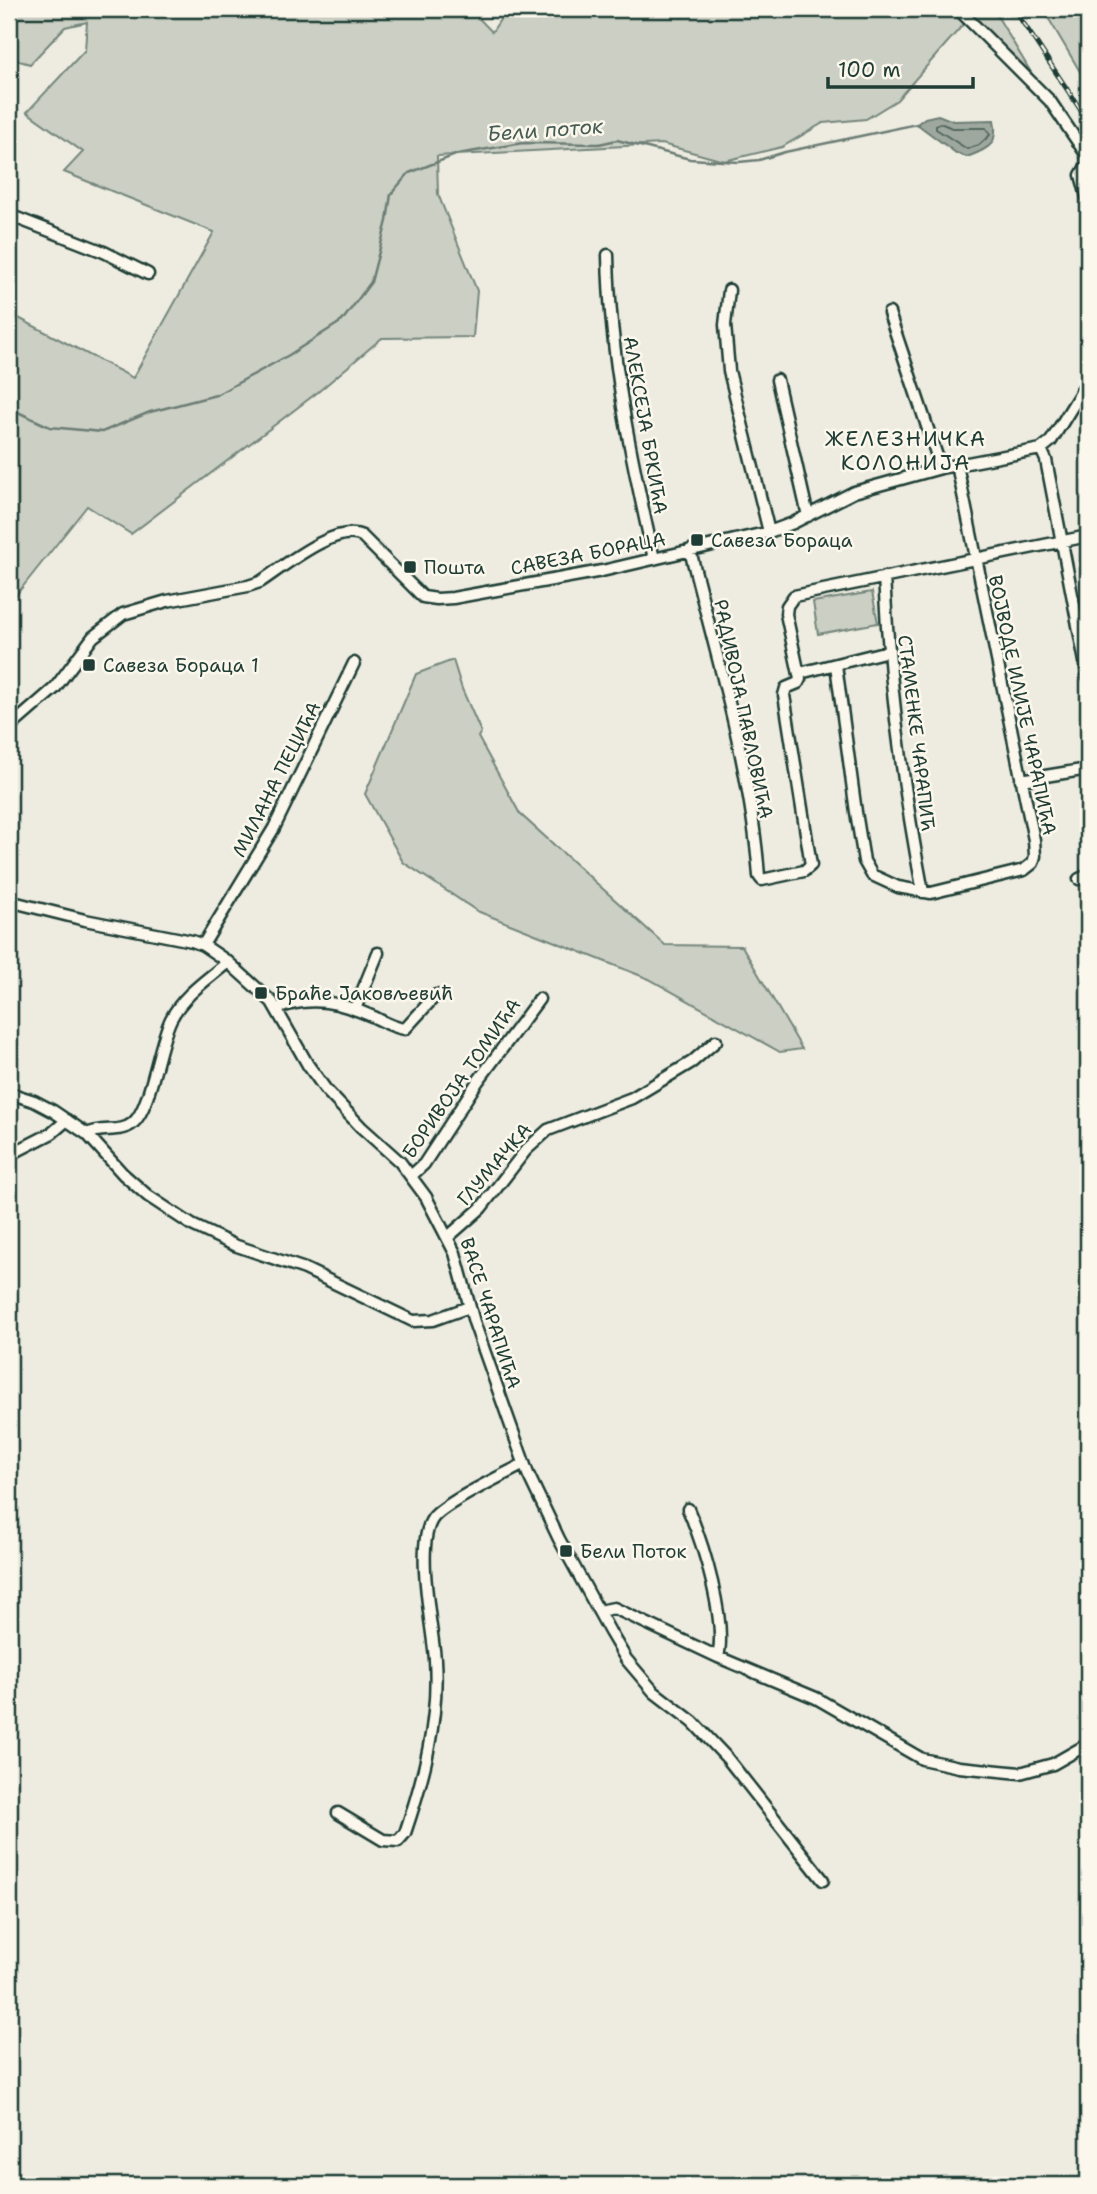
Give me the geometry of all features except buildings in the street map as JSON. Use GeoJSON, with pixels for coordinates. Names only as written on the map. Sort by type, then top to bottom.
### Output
{"type":"FeatureCollection","features":[{"type":"Feature","properties":{"kind":"street"},"geometry":{"type":"LineString","coordinates":[[958,9],[1050,101],[1088,160],[1080,176],[1088,200]]}},
{"type":"Feature","properties":{"kind":"street"},"geometry":{"type":"LineString","coordinates":[[9,215],[104,252],[148,274]]}},
{"type":"Feature","properties":{"kind":"street","name":"АЛЕКСЕЈА БРКИЋА"},"geometry":{"type":"LineString","coordinates":[[608,255],[610,318],[617,381],[654,559]]}},
{"type":"Feature","properties":{"kind":"street"},"geometry":{"type":"LineString","coordinates":[[729,290],[725,338],[729,371],[769,532]]}},
{"type":"Feature","properties":{"kind":"street"},"geometry":{"type":"LineString","coordinates":[[889,313],[941,468]]}},
{"type":"Feature","properties":{"kind":"street"},"geometry":{"type":"LineString","coordinates":[[777,380],[808,516]]}},
{"type":"Feature","properties":{"kind":"street"},"geometry":{"type":"LineString","coordinates":[[1088,381],[1051,442],[1041,449],[1046,460],[1088,677]]}},
{"type":"Feature","properties":{"kind":"street","name":"САВЕЗА БОРАЦА"},"geometry":{"type":"LineString","coordinates":[[9,728],[55,688],[93,637],[123,614],[167,601],[260,582],[341,534],[351,532],[362,536],[417,591],[429,599],[453,598],[592,573],[769,532],[808,516],[854,492],[941,468],[1041,449]]}},
{"type":"Feature","properties":{"kind":"street","name":"ВОЈВОДЕ ИЛИЈЕ ЧАРАПИЋА"},"geometry":{"type":"LineString","coordinates":[[836,666],[864,861],[872,875],[905,889],[938,892],[1028,868],[1035,856],[1034,840],[957,465]]}},
{"type":"Feature","properties":{"kind":"street"},"geometry":{"type":"LineString","coordinates":[[888,652],[800,673],[786,614],[791,599],[797,594],[1088,536]]}},
{"type":"Feature","properties":{"kind":"street","name":"РАДИВОЈА ПАВЛОВИЋА"},"geometry":{"type":"LineString","coordinates":[[690,550],[735,732],[752,825],[758,876],[762,880],[810,868],[784,692],[798,683],[800,673]]}},
{"type":"Feature","properties":{"kind":"street","name":"СТАМЕНКЕ ЧАРАПИЋ"},"geometry":{"type":"LineString","coordinates":[[884,577],[888,652],[904,782],[923,892]]}},
{"type":"Feature","properties":{"kind":"street","name":"МИЛАНА ПЕЦИЋА"},"geometry":{"type":"LineString","coordinates":[[203,946],[274,828],[354,663]]}},
{"type":"Feature","properties":{"kind":"street"},"geometry":{"type":"LineString","coordinates":[[1021,780],[1088,769]]}},
{"type":"Feature","properties":{"kind":"street","name":"ВАСЕ ЧАРАПИЋА"},"geometry":{"type":"LineString","coordinates":[[9,901],[100,923],[175,936],[203,946],[228,962],[277,1009],[308,1065],[326,1090],[361,1127],[400,1161],[426,1197],[448,1237],[455,1253],[469,1307],[524,1464],[555,1531],[634,1668],[654,1692],[693,1722],[727,1758],[823,1880]]}},
{"type":"Feature","properties":{"kind":"street"},"geometry":{"type":"LineString","coordinates":[[355,1009],[378,953]]}},
{"type":"Feature","properties":{"kind":"street"},"geometry":{"type":"LineString","coordinates":[[87,1134],[95,1130],[124,1128],[140,1116],[160,1047],[172,1018],[182,1002],[228,962]]}},
{"type":"Feature","properties":{"kind":"street"},"geometry":{"type":"LineString","coordinates":[[277,1009],[320,1000],[355,1009],[405,1029],[436,995]]}},
{"type":"Feature","properties":{"kind":"street","name":"БОРИВОЈА ТОМИЋА"},"geometry":{"type":"LineString","coordinates":[[411,1176],[424,1164],[478,1081],[539,999]]}},
{"type":"Feature","properties":{"kind":"street","name":"ГЛУМАЧКА"},"geometry":{"type":"LineString","coordinates":[[448,1237],[481,1208],[526,1150],[548,1130],[632,1098],[703,1055],[716,1041]]}},
{"type":"Feature","properties":{"kind":"street"},"geometry":{"type":"LineString","coordinates":[[9,1093],[34,1101],[67,1120],[87,1134],[123,1174],[148,1196],[212,1235],[305,1269],[413,1321],[433,1320],[469,1307]]}},
{"type":"Feature","properties":{"kind":"street"},"geometry":{"type":"LineString","coordinates":[[9,1155],[52,1133],[67,1120]]}},
{"type":"Feature","properties":{"kind":"street"},"geometry":{"type":"LineString","coordinates":[[338,1813],[383,1840],[395,1842],[405,1833],[429,1748],[436,1698],[435,1659],[424,1554],[429,1525],[433,1517],[453,1503],[524,1464]]}},
{"type":"Feature","properties":{"kind":"street"},"geometry":{"type":"LineString","coordinates":[[688,1509],[699,1538],[719,1621],[721,1641],[718,1657]]}},
{"type":"Feature","properties":{"kind":"street"},"geometry":{"type":"LineString","coordinates":[[599,1611],[614,1608],[718,1657],[816,1698],[922,1759],[959,1767],[1020,1773],[1048,1766],[1088,1744]]}},
{"type":"Feature","properties":{"kind":"shaded area"},"geometry":{"type":"Polygon","coordinates":[[[9,9],[470,9],[492,32],[507,9],[993,9],[1044,94],[968,19],[897,100],[866,119],[823,123],[782,147],[724,161],[662,144],[437,156],[438,194],[477,291],[473,337],[382,338],[318,392],[131,534],[87,506],[9,604],[9,313],[133,378],[214,232],[64,172],[83,152],[27,112],[85,50],[87,22],[65,27],[30,64],[9,58],[9,9]]]}},
{"type":"Feature","properties":{"kind":"shaded area"},"geometry":{"type":"Polygon","coordinates":[[[1043,9],[1088,9],[1088,85],[1043,9]]]}},
{"type":"Feature","properties":{"kind":"shaded area"},"geometry":{"type":"Polygon","coordinates":[[[872,592],[878,623],[818,634],[813,602],[872,592]]]}},
{"type":"Feature","properties":{"kind":"shaded area"},"geometry":{"type":"Polygon","coordinates":[[[453,660],[462,689],[481,732],[478,737],[520,814],[665,945],[742,946],[802,1049],[780,1052],[649,979],[477,911],[403,862],[365,794],[416,674],[453,660]]]}},
{"type":"Feature","properties":{"kind":"water"},"geometry":{"type":"Polygon","coordinates":[[[938,115],[953,121],[994,120],[995,135],[991,144],[967,157],[956,153],[917,124],[925,118],[938,115]]]}},
{"type":"Feature","properties":{"kind":"waterway","name":"Бели поток"},"geometry":{"type":"LineString","coordinates":[[9,408],[50,427],[102,432],[150,412],[216,395],[289,355],[342,321],[371,282],[391,194],[409,173],[458,154],[523,143],[599,144],[617,140],[690,159],[739,162],[759,160],[917,124]]}},
{"type":"Feature","properties":{"kind":"railway"},"geometry":{"type":"LineString","coordinates":[[1014,9],[1088,121]]}},
{"type":"Feature","properties":{"kind":"place","name":"Савеза Бораца"},"geometry":{"type":"Point","coordinates":[697,540]}},
{"type":"Feature","properties":{"kind":"place","name":"Пошта"},"geometry":{"type":"Point","coordinates":[410,567]}},
{"type":"Feature","properties":{"kind":"place","name":"Савеза Бораца 1"},"geometry":{"type":"Point","coordinates":[89,665]}},
{"type":"Feature","properties":{"kind":"place","name":"Браће Јаковљевић"},"geometry":{"type":"Point","coordinates":[261,993]}},
{"type":"Feature","properties":{"kind":"place","name":"Бели Поток"},"geometry":{"type":"Point","coordinates":[566,1551]}},
{"type":"Feature","properties":{"kind":"district","name":"ЖЕЛЕЗНИЧКА КОЛОНИЈА"},"geometry":{"type":"Point","coordinates":[906,451]}}]}
